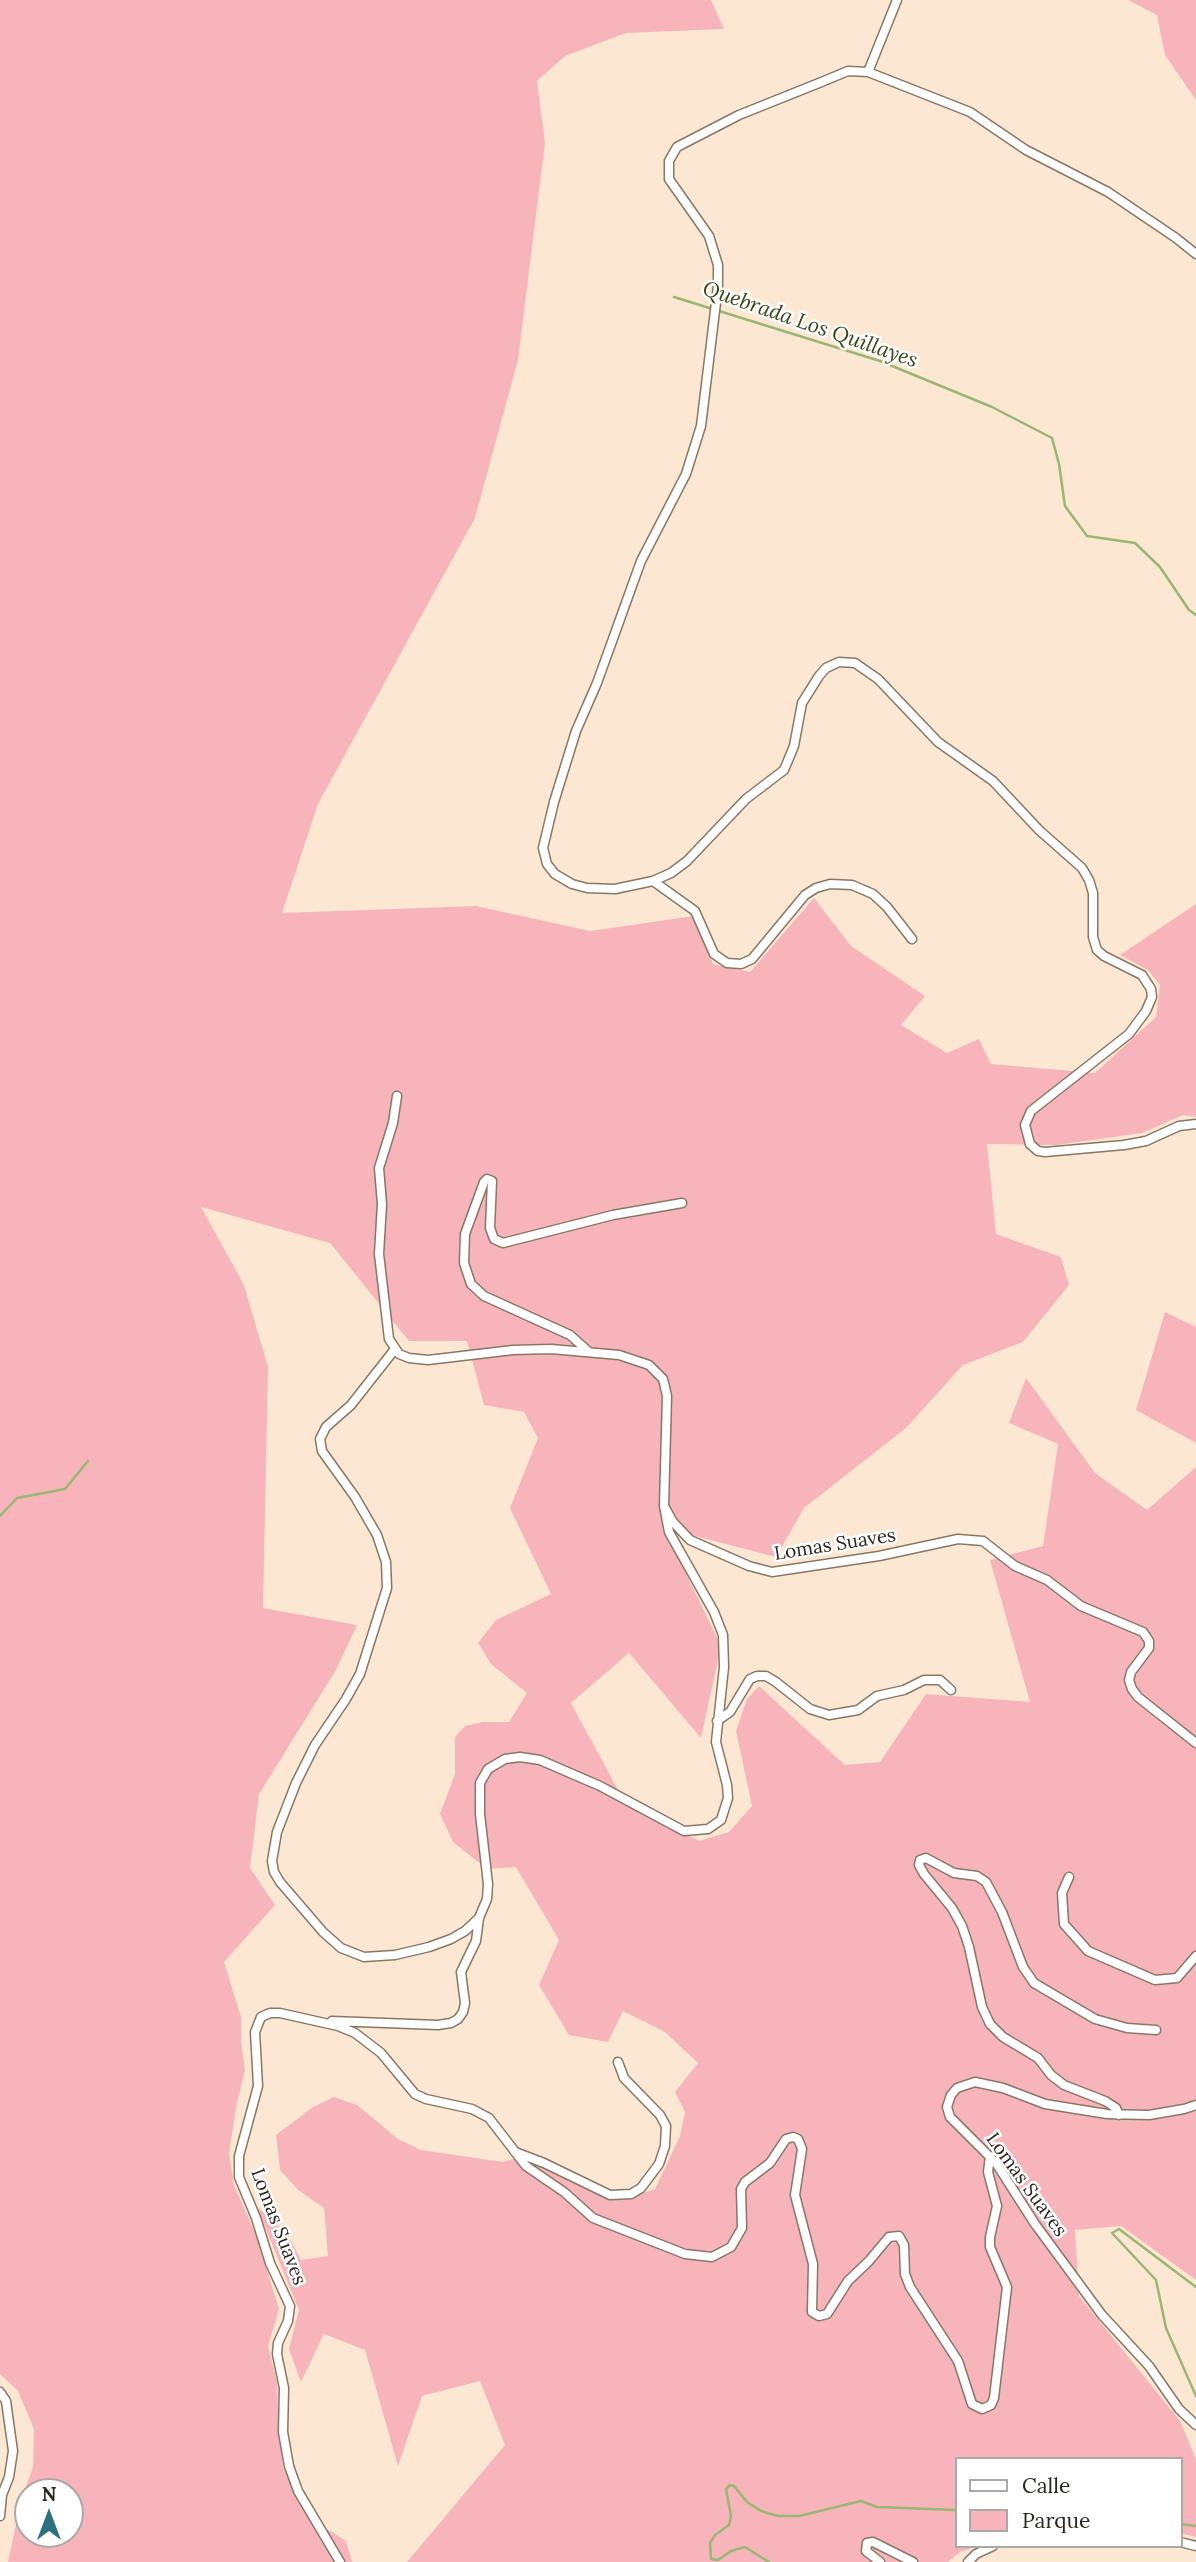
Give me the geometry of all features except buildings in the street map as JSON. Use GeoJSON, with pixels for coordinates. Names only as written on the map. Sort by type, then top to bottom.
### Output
{"type":"FeatureCollection","features":[{"type":"Feature","properties":{"kind":"street"},"geometry":{"type":"LineString","coordinates":[[868,72],[897,0]]}},
{"type":"Feature","properties":{"kind":"street"},"geometry":{"type":"LineString","coordinates":[[1196,254],[1108,192],[1026,150],[970,112],[868,72],[848,71],[739,115],[677,148],[667,170],[671,183],[709,236],[717,258],[718,286],[703,416],[691,463],[641,561],[597,683],[572,741],[544,848],[544,858],[550,869],[561,878],[580,886],[615,888],[653,881],[671,873],[687,862],[737,807],[784,770],[794,746],[802,703],[822,672],[839,662],[859,665],[884,685],[938,742],[993,781],[1039,830],[1082,868],[1093,893],[1093,937],[1097,950],[1142,975],[1152,989],[1152,997],[1146,1011],[1129,1034],[1031,1111],[1025,1125],[1030,1144],[1045,1152],[1124,1145],[1146,1141],[1180,1126],[1196,1124]]}},
{"type":"Feature","properties":{"kind":"street"},"geometry":{"type":"LineString","coordinates":[[653,881],[695,911],[714,954],[727,963],[741,964],[752,959],[805,895],[830,884],[852,885],[873,894],[912,939]]}},
{"type":"Feature","properties":{"kind":"street"},"geometry":{"type":"LineString","coordinates":[[324,2022],[346,2020],[438,2025],[451,2023],[463,2012],[465,2003],[461,1972],[476,1941],[479,1918],[488,1892],[480,1793],[481,1780],[488,1769],[513,1757],[540,1760],[600,1786],[678,1830],[690,1832],[713,1827],[721,1820],[728,1798],[716,1742],[724,1667],[722,1629],[669,1532],[664,1506],[667,1405],[663,1380],[654,1369],[631,1358],[589,1352],[532,1349],[428,1360],[404,1357],[394,1349],[389,1339],[380,1275],[383,1204],[379,1176],[397,1096]]}},
{"type":"Feature","properties":{"kind":"street"},"geometry":{"type":"LineString","coordinates":[[589,1352],[570,1335],[484,1296],[471,1284],[466,1273],[463,1244],[471,1212],[484,1182],[487,1179],[492,1181],[490,1228],[494,1239],[503,1243],[613,1215],[682,1203]]}},
{"type":"Feature","properties":{"kind":"street"},"geometry":{"type":"LineString","coordinates":[[394,1349],[351,1405],[326,1427],[320,1438],[322,1451],[355,1497],[377,1535],[386,1562],[387,1588],[360,1674],[315,1745],[287,1803],[277,1832],[272,1866],[281,1882],[323,1932],[341,1948],[356,1955],[383,1957],[429,1947],[458,1936],[479,1918]]}},
{"type":"Feature","properties":{"kind":"street","name":"Lomas Suaves"},"geometry":{"type":"LineString","coordinates":[[664,1506],[678,1529],[696,1544],[749,1566],[772,1572],[880,1556],[958,1539],[983,1541],[1015,1566],[1047,1580],[1081,1606],[1146,1634],[1149,1648],[1131,1672],[1129,1680],[1132,1689],[1138,1697],[1196,1743]]}},
{"type":"Feature","properties":{"kind":"street"},"geometry":{"type":"LineString","coordinates":[[717,1721],[730,1712],[750,1679],[757,1676],[766,1676],[810,1709],[829,1715],[858,1710],[877,1696],[905,1690],[924,1680],[940,1680],[951,1690]]}},
{"type":"Feature","properties":{"kind":"street"},"geometry":{"type":"LineString","coordinates":[[1119,2115],[1116,2108],[1105,2101],[1064,2085],[1051,2075],[1038,2058],[1003,2037],[990,2024],[982,2007],[962,1927],[951,1908],[923,1874],[920,1860],[926,1858],[954,1873],[977,1876],[986,1882],[1002,1912],[1023,1967],[1034,1983],[1095,2019],[1127,2028],[1156,2030]]}},
{"type":"Feature","properties":{"kind":"street"},"geometry":{"type":"LineString","coordinates":[[1069,1877],[1062,1893],[1064,1924],[1088,1951],[1155,1980],[1177,1978],[1196,1956]]}},
{"type":"Feature","properties":{"kind":"street","name":"Lomas Suaves"},"geometry":{"type":"LineString","coordinates":[[324,2022],[275,2012],[261,2017],[255,2032],[258,2086],[239,2156],[239,2177],[270,2263],[289,2306],[288,2321],[278,2343],[277,2354],[284,2379],[283,2432],[289,2466],[298,2491],[340,2562]]}},
{"type":"Feature","properties":{"kind":"street"},"geometry":{"type":"LineString","coordinates":[[324,2022],[364,2038],[381,2053],[415,2094],[484,2114],[531,2170],[564,2192],[593,2218],[636,2233],[672,2251],[706,2257],[727,2250],[740,2233],[743,2221],[741,2189],[745,2182],[770,2163],[786,2139],[798,2139],[802,2149],[795,2195],[813,2264],[812,2312],[818,2316],[827,2314],[848,2281],[889,2237],[899,2236],[904,2245],[904,2269],[910,2287],[958,2361],[972,2404],[982,2409],[991,2405],[994,2398],[1007,2287],[990,2247],[998,2206],[988,2172],[990,2156]]}},
{"type":"Feature","properties":{"kind":"street"},"geometry":{"type":"LineString","coordinates":[[515,2152],[610,2195],[631,2194],[641,2188],[659,2164],[665,2146],[666,2126],[660,2115],[624,2078],[618,2062]]}},
{"type":"Feature","properties":{"kind":"street","name":"Lomas Suaves"},"geometry":{"type":"LineString","coordinates":[[1196,2105],[1160,2114],[1119,2115],[1045,2104],[991,2084],[965,2084],[951,2095],[947,2103],[948,2114],[990,2156],[1035,2224],[1102,2315],[1149,2366],[1174,2402],[1196,2425]]}},
{"type":"Feature","properties":{"kind":"street"},"geometry":{"type":"LineString","coordinates":[[0,2392],[6,2400],[13,2451],[9,2477],[2,2495],[0,2516]]}},
{"type":"Feature","properties":{"kind":"street"},"geometry":{"type":"LineString","coordinates":[[880,2562],[866,2551],[868,2542],[914,2562]]}},
{"type":"Feature","properties":{"kind":"street"},"geometry":{"type":"LineString","coordinates":[[968,2562],[976,2554],[989,2548]]}},
{"type":"Feature","properties":{"kind":"green space"},"geometry":{"type":"Polygon","coordinates":[[[0,0],[711,0],[724,29],[626,33],[565,56],[537,81],[545,143],[518,360],[475,518],[318,804],[282,913],[476,906],[590,931],[694,916],[713,964],[750,972],[814,898],[851,946],[925,996],[901,1025],[947,1053],[979,1039],[991,1064],[1095,1073],[1156,1017],[1160,985],[1148,970],[1120,955],[1196,904],[1196,1117],[1183,1115],[1142,1133],[1057,1145],[987,1144],[996,1234],[1061,1257],[1069,1285],[1023,1342],[963,1365],[906,1428],[804,1508],[776,1557],[664,1528],[721,1646],[701,1738],[629,1653],[571,1703],[623,1799],[699,1841],[729,1832],[752,1806],[736,1731],[747,1699],[759,1686],[845,1765],[880,1762],[926,1694],[1030,1702],[990,1560],[1043,1546],[1058,1444],[1009,1423],[1026,1378],[1095,1473],[1147,1510],[1196,1467],[1196,2280],[1121,2226],[1075,2230],[1079,2296],[1180,2421],[1196,2459],[1196,2537],[1182,2534],[1182,2457],[954,2457],[954,2548],[972,2548],[960,2552],[948,2562],[407,2562],[505,2445],[480,2381],[422,2396],[398,2466],[365,2350],[324,2334],[301,2382],[289,2349],[299,2310],[257,2207],[287,2233],[301,2260],[328,2256],[324,2208],[298,2190],[280,2170],[276,2135],[313,2107],[334,2097],[357,2105],[398,2139],[421,2150],[503,2162],[524,2156],[609,2192],[643,2193],[655,2189],[680,2136],[685,2112],[675,2092],[698,2063],[665,2032],[623,2011],[608,2042],[569,2035],[539,1985],[559,1940],[516,1867],[487,1869],[453,1842],[440,1814],[455,1774],[455,1737],[465,1726],[483,1722],[509,1722],[527,1693],[491,1664],[478,1643],[496,1620],[551,1594],[510,1508],[538,1438],[524,1412],[484,1405],[467,1341],[409,1341],[330,1243],[201,1207],[244,1285],[268,1367],[263,1608],[357,1625],[336,1670],[259,1794],[250,1868],[275,1905],[224,1962],[241,2017],[245,2071],[229,2153],[234,2185],[256,2235],[279,2309],[268,2346],[277,2382],[283,2468],[316,2522],[346,2541],[352,2562],[8,2562],[14,2534],[14,2548],[84,2548],[84,2478],[29,2478],[33,2467],[34,2429],[18,2391],[0,2374],[0,0]]]}},
{"type":"Feature","properties":{"kind":"green space"},"geometry":{"type":"Polygon","coordinates":[[[1128,0],[1196,0],[1196,100],[1165,55],[1157,15],[1128,0]]]}},
{"type":"Feature","properties":{"kind":"green space"},"geometry":{"type":"Polygon","coordinates":[[[1165,1312],[1196,1327],[1196,1443],[1136,1410],[1165,1312]]]}},
{"type":"Feature","properties":{"kind":"waterway","name":"Quebrada Los Quillayes"},"geometry":{"type":"LineString","coordinates":[[674,297],[880,361],[992,407],[1052,438],[1065,506],[1087,536],[1135,543],[1160,567],[1189,610],[1196,615]]}},
{"type":"Feature","properties":{"kind":"waterway"},"geometry":{"type":"LineString","coordinates":[[0,1516],[17,1498],[65,1489],[88,1461]]}},
{"type":"Feature","properties":{"kind":"waterway"},"geometry":{"type":"LineString","coordinates":[[1196,2287],[1119,2229],[1112,2233],[1156,2280],[1166,2328],[1196,2396]]}},
{"type":"Feature","properties":{"kind":"waterway"},"geometry":{"type":"LineString","coordinates":[[769,2562],[745,2547],[731,2551],[718,2560],[711,2559],[710,2543],[715,2535],[729,2525],[731,2516],[726,2489],[730,2485],[734,2486],[747,2502],[761,2511],[778,2516],[799,2516],[861,2501],[877,2507],[954,2510]]}},
{"type":"Feature","properties":{"kind":"waterway"},"geometry":{"type":"LineString","coordinates":[[1182,2524],[1196,2526]]}}]}
